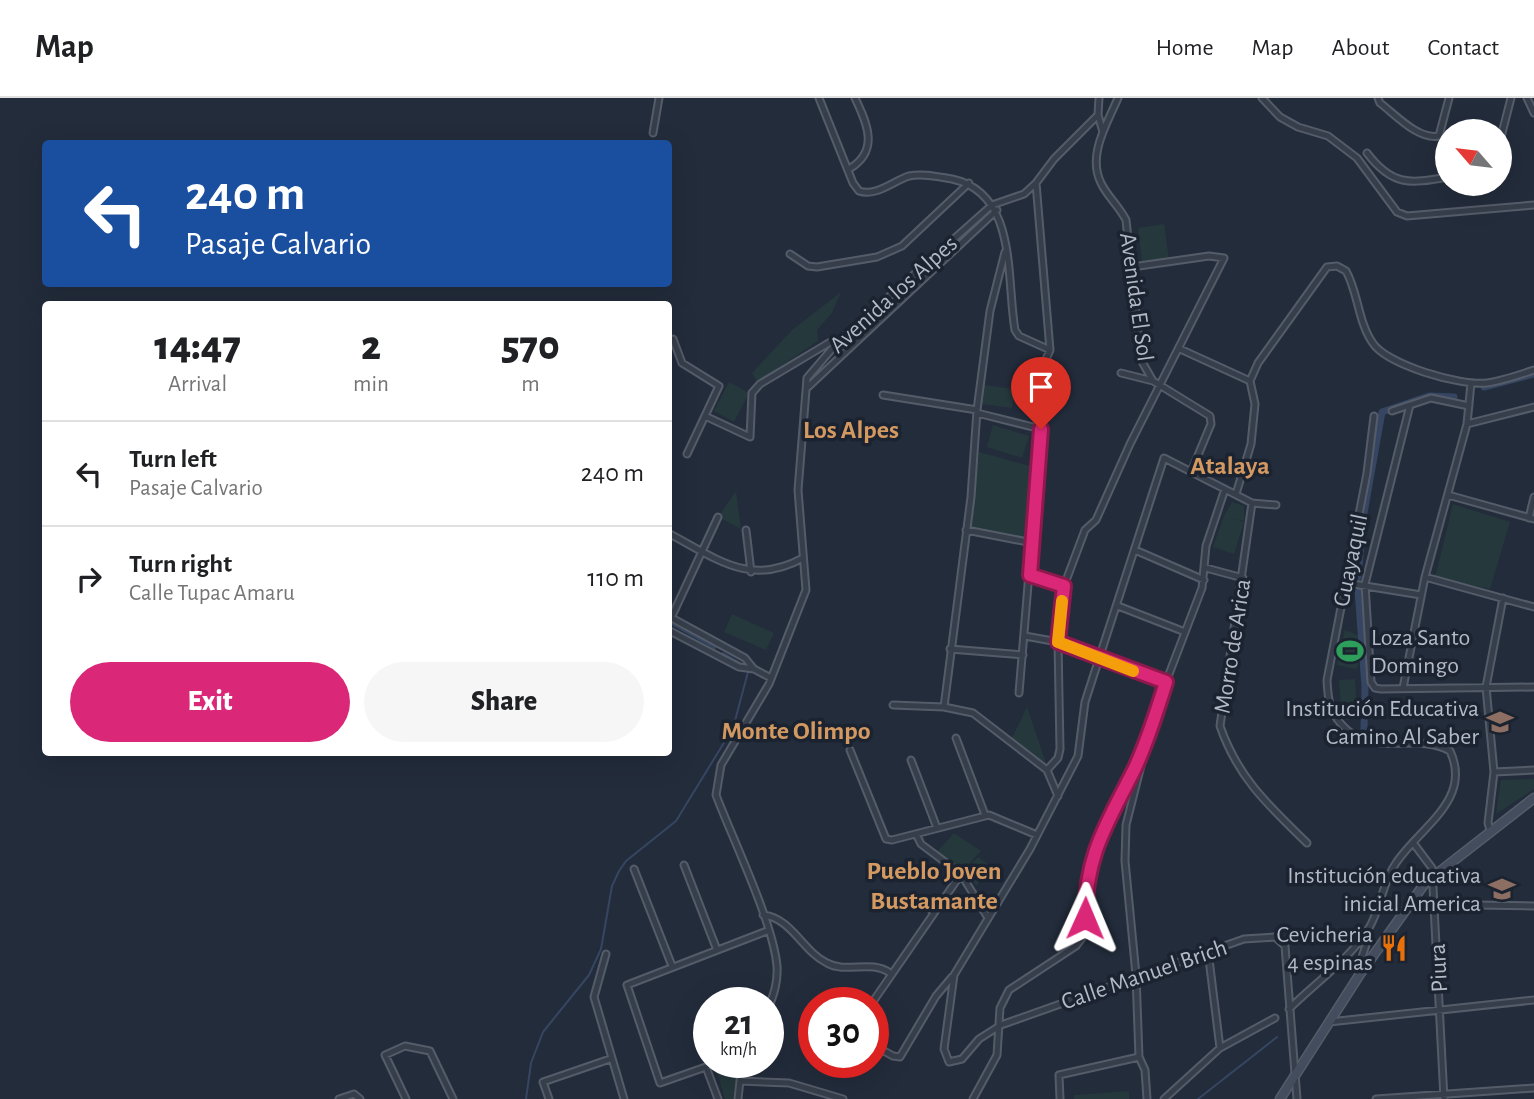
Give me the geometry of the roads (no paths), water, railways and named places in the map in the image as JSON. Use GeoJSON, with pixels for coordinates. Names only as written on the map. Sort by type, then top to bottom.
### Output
{"type":"FeatureCollection","features":[{"type":"Feature","properties":{"kind":"street"},"geometry":{"type":"LineString","coordinates":[[653,132],[659,98]]}},
{"type":"Feature","properties":{"kind":"street"},"geometry":{"type":"LineString","coordinates":[[819,98],[856,188],[863,192],[873,192],[911,176],[933,176],[969,183],[994,207],[1010,272],[1015,330],[1019,336],[1050,350]]}},
{"type":"Feature","properties":{"kind":"street"},"geometry":{"type":"LineString","coordinates":[[849,169],[859,163],[870,140],[867,125],[855,98]]}},
{"type":"Feature","properties":{"kind":"street"},"geometry":{"type":"LineString","coordinates":[[1099,98],[1098,116],[1103,132]]}},
{"type":"Feature","properties":{"kind":"street","name":"Avenida El Sol"},"geometry":{"type":"LineString","coordinates":[[1118,98],[1096,150],[1097,172],[1102,185],[1118,203],[1126,220],[1141,360],[1153,381]]}},
{"type":"Feature","properties":{"kind":"street"},"geometry":{"type":"LineString","coordinates":[[1262,98],[1280,117],[1298,127],[1328,136],[1357,158],[1397,212],[1406,216],[1534,205]]}},
{"type":"Feature","properties":{"kind":"street"},"geometry":{"type":"LineString","coordinates":[[1378,98],[1380,103],[1415,130],[1430,138],[1438,136],[1442,131],[1449,98]]}},
{"type":"Feature","properties":{"kind":"street"},"geometry":{"type":"LineString","coordinates":[[1506,119],[1511,98]]}},
{"type":"Feature","properties":{"kind":"street"},"geometry":{"type":"LineString","coordinates":[[1527,98],[1534,113]]}},
{"type":"Feature","properties":{"kind":"street"},"geometry":{"type":"LineString","coordinates":[[994,207],[1024,194],[1036,184],[1054,159],[1098,116]]}},
{"type":"Feature","properties":{"kind":"street"},"geometry":{"type":"LineString","coordinates":[[1367,153],[1377,166],[1394,178],[1418,183],[1435,179]]}},
{"type":"Feature","properties":{"kind":"street"},"geometry":{"type":"LineString","coordinates":[[790,254],[808,266],[817,267],[877,257],[902,246],[969,183]]}},
{"type":"Feature","properties":{"kind":"street"},"geometry":{"type":"LineString","coordinates":[[1019,693],[1041,429],[1036,412],[1017,395],[1016,384],[1021,375],[1044,364],[1050,350],[1036,184]]}},
{"type":"Feature","properties":{"kind":"street","name":"Avenida los Alpes"},"geometry":{"type":"LineString","coordinates":[[775,987],[776,963],[767,931],[716,795],[715,785],[721,765],[771,678],[806,590],[798,490],[805,390],[811,370],[837,342],[994,207]]}},
{"type":"Feature","properties":{"kind":"street","name":"Avenida los Alpes"},"geometry":{"type":"LineString","coordinates":[[805,390],[812,380],[994,207]]}},
{"type":"Feature","properties":{"kind":"street"},"geometry":{"type":"LineString","coordinates":[[944,707],[990,311],[1005,253]]}},
{"type":"Feature","properties":{"kind":"street"},"geometry":{"type":"LineString","coordinates":[[1046,770],[1058,758],[1060,750],[1058,642],[1064,586],[1085,530],[1096,520],[1224,258],[1209,257],[1132,267]]}},
{"type":"Feature","properties":{"kind":"street"},"geometry":{"type":"LineString","coordinates":[[1236,494],[1251,444],[1255,404],[1250,381],[1258,363],[1323,271],[1337,266],[1349,275],[1370,340],[1380,354],[1412,368],[1471,383],[1487,383],[1534,370]]}},
{"type":"Feature","properties":{"kind":"street"},"geometry":{"type":"LineString","coordinates":[[673,339],[681,363],[719,386],[687,454]]}},
{"type":"Feature","properties":{"kind":"street"},"geometry":{"type":"LineString","coordinates":[[705,416],[750,438],[752,393],[760,384],[832,341],[837,342]]}},
{"type":"Feature","properties":{"kind":"street"},"geometry":{"type":"LineString","coordinates":[[1180,349],[1250,381]]}},
{"type":"Feature","properties":{"kind":"street"},"geometry":{"type":"LineString","coordinates":[[1121,373],[1153,381],[1211,418],[1191,472]]}},
{"type":"Feature","properties":{"kind":"street"},"geometry":{"type":"LineString","coordinates":[[1403,688],[1425,577],[1467,424],[1471,383]]}},
{"type":"Feature","properties":{"kind":"street"},"geometry":{"type":"LineString","coordinates":[[883,395],[977,411],[1041,429]]}},
{"type":"Feature","properties":{"kind":"street"},"geometry":{"type":"LineString","coordinates":[[1392,411],[1432,398],[1469,406]]}},
{"type":"Feature","properties":{"kind":"street"},"geometry":{"type":"LineString","coordinates":[[1410,405],[1365,584],[1371,682],[1375,688],[1381,689],[1534,687]]}},
{"type":"Feature","properties":{"kind":"street"},"geometry":{"type":"LineString","coordinates":[[1467,424],[1534,407]]}},
{"type":"Feature","properties":{"kind":"street","name":"Guayaquil"},"geometry":{"type":"LineString","coordinates":[[1289,1009],[1363,935],[1377,914],[1395,864],[1449,801],[1455,788],[1457,768],[1450,751],[1431,742],[1369,743],[1354,737],[1335,719],[1328,703],[1327,680],[1367,473],[1374,416]]}},
{"type":"Feature","properties":{"kind":"street"},"geometry":{"type":"LineString","coordinates":[[889,1054],[900,1056],[936,996],[954,975],[1037,835],[1078,756],[1085,702],[1164,458],[1251,503],[1276,505]]}},
{"type":"Feature","properties":{"kind":"street"},"geometry":{"type":"LineString","coordinates":[[1150,1098],[1145,1070],[1139,1056],[1136,975],[1125,861],[1126,825],[1166,682],[1204,580],[1206,546],[1225,489]]}},
{"type":"Feature","properties":{"kind":"street"},"geometry":{"type":"LineString","coordinates":[[1448,495],[1532,518],[1534,497]]}},
{"type":"Feature","properties":{"kind":"street","name":"Morro de Arica"},"geometry":{"type":"LineString","coordinates":[[1251,503],[1242,578],[1229,645],[1220,726],[1230,755],[1243,776],[1307,843]]}},
{"type":"Feature","properties":{"kind":"street"},"geometry":{"type":"LineString","coordinates":[[672,613],[718,517]]}},
{"type":"Feature","properties":{"kind":"street"},"geometry":{"type":"LineString","coordinates":[[746,530],[751,572]]}},
{"type":"Feature","properties":{"kind":"street"},"geometry":{"type":"LineString","coordinates":[[966,530],[1033,543]]}},
{"type":"Feature","properties":{"kind":"street"},"geometry":{"type":"LineString","coordinates":[[672,535],[751,572],[770,573],[803,558]]}},
{"type":"Feature","properties":{"kind":"street"},"geometry":{"type":"LineString","coordinates":[[1135,550],[1204,580]]}},
{"type":"Feature","properties":{"kind":"street"},"geometry":{"type":"LineString","coordinates":[[1206,568],[1242,578]]}},
{"type":"Feature","properties":{"kind":"street"},"geometry":{"type":"LineString","coordinates":[[1030,575],[1064,586]]}},
{"type":"Feature","properties":{"kind":"street"},"geometry":{"type":"LineString","coordinates":[[1425,577],[1534,607]]}},
{"type":"Feature","properties":{"kind":"street"},"geometry":{"type":"LineString","coordinates":[[1347,583],[1421,595]]}},
{"type":"Feature","properties":{"kind":"street"},"geometry":{"type":"LineString","coordinates":[[1490,830],[1488,823],[1494,772],[1486,687],[1503,598]]}},
{"type":"Feature","properties":{"kind":"street"},"geometry":{"type":"LineString","coordinates":[[1118,606],[1185,632]]}},
{"type":"Feature","properties":{"kind":"street"},"geometry":{"type":"LineString","coordinates":[[672,618],[745,658],[752,669]]}},
{"type":"Feature","properties":{"kind":"street"},"geometry":{"type":"LineString","coordinates":[[672,632],[742,668],[752,669],[771,678]]}},
{"type":"Feature","properties":{"kind":"street"},"geometry":{"type":"LineString","coordinates":[[1025,636],[1058,642],[1099,660],[1166,682]]}},
{"type":"Feature","properties":{"kind":"street"},"geometry":{"type":"LineString","coordinates":[[950,649],[1023,656]]}},
{"type":"Feature","properties":{"kind":"street"},"geometry":{"type":"LineString","coordinates":[[893,705],[944,707],[983,718],[1046,770],[1058,796]]}},
{"type":"Feature","properties":{"kind":"street"},"geometry":{"type":"LineString","coordinates":[[973,1099],[997,1055],[1000,1008],[1009,990],[1076,946],[1085,934],[1086,885],[1095,846],[1153,725]]}},
{"type":"Feature","properties":{"kind":"street"},"geometry":{"type":"LineString","coordinates":[[956,738],[985,815]]}},
{"type":"Feature","properties":{"kind":"street"},"geometry":{"type":"LineString","coordinates":[[850,750],[886,839],[892,840],[985,815],[998,816],[1037,835]]}},
{"type":"Feature","properties":{"kind":"street"},"geometry":{"type":"LineString","coordinates":[[911,761],[937,828]]}},
{"type":"Feature","properties":{"kind":"street"},"geometry":{"type":"LineString","coordinates":[[1494,772],[1534,770]]}},
{"type":"Feature","properties":{"kind":"street"},"geometry":{"type":"LineString","coordinates":[[1280,1099],[1360,974],[1432,876],[1534,798]]}},
{"type":"Feature","properties":{"kind":"street"},"geometry":{"type":"LineString","coordinates":[[916,834],[921,844],[961,874],[988,918]]}},
{"type":"Feature","properties":{"kind":"street","name":"Piura"},"geometry":{"type":"LineString","coordinates":[[1414,844],[1432,868],[1444,1096]]}},
{"type":"Feature","properties":{"kind":"street"},"geometry":{"type":"LineString","coordinates":[[684,865],[717,950]]}},
{"type":"Feature","properties":{"kind":"street"},"geometry":{"type":"LineString","coordinates":[[634,869],[672,966]]}},
{"type":"Feature","properties":{"kind":"street"},"geometry":{"type":"LineString","coordinates":[[882,987],[961,874]]}},
{"type":"Feature","properties":{"kind":"street"},"geometry":{"type":"LineString","coordinates":[[913,896],[934,912]]}},
{"type":"Feature","properties":{"kind":"street"},"geometry":{"type":"LineString","coordinates":[[1410,904],[1534,906]]}},
{"type":"Feature","properties":{"kind":"street"},"geometry":{"type":"LineString","coordinates":[[762,915],[780,920],[825,963],[836,966],[879,966],[890,973]]}},
{"type":"Feature","properties":{"kind":"street"},"geometry":{"type":"LineString","coordinates":[[693,1072],[660,1083],[626,989],[629,982],[767,931]]}},
{"type":"Feature","properties":{"kind":"street"},"geometry":{"type":"LineString","coordinates":[[1360,974],[1358,969],[1366,944],[1363,935]]}},
{"type":"Feature","properties":{"kind":"street","name":"Calle Manuel Brich"},"geometry":{"type":"LineString","coordinates":[[1001,1024],[1244,939],[1275,937],[1285,946],[1289,1009]]}},
{"type":"Feature","properties":{"kind":"street"},"geometry":{"type":"LineString","coordinates":[[1208,951],[1220,1048]]}},
{"type":"Feature","properties":{"kind":"street"},"geometry":{"type":"LineString","coordinates":[[606,954],[594,997],[610,1059],[624,1099]]}},
{"type":"Feature","properties":{"kind":"street"},"geometry":{"type":"LineString","coordinates":[[954,975],[944,1049],[949,1062],[962,1059],[971,1052],[979,1039],[1001,1024]]}},
{"type":"Feature","properties":{"kind":"street"},"geometry":{"type":"LineString","coordinates":[[1329,1022],[1534,1000]]}},
{"type":"Feature","properties":{"kind":"street"},"geometry":{"type":"LineString","coordinates":[[1289,1009],[1297,1099]]}},
{"type":"Feature","properties":{"kind":"street"},"geometry":{"type":"LineString","coordinates":[[1164,1099],[1220,1048],[1275,1018]]}},
{"type":"Feature","properties":{"kind":"street"},"geometry":{"type":"LineString","coordinates":[[406,1099],[385,1055],[404,1045],[430,1051],[453,1099]]}},
{"type":"Feature","properties":{"kind":"street"},"geometry":{"type":"LineString","coordinates":[[1060,1099],[1059,1075],[1139,1056]]}},
{"type":"Feature","properties":{"kind":"street"},"geometry":{"type":"LineString","coordinates":[[549,1099],[543,1082],[610,1059]]}},
{"type":"Feature","properties":{"kind":"street"},"geometry":{"type":"LineString","coordinates":[[710,1078],[718,1099]]}},
{"type":"Feature","properties":{"kind":"street"},"geometry":{"type":"LineString","coordinates":[[738,1099],[740,1078]]}},
{"type":"Feature","properties":{"kind":"street"},"geometry":{"type":"LineString","coordinates":[[740,1081],[789,1083],[843,1099]]}},
{"type":"Feature","properties":{"kind":"street"},"geometry":{"type":"LineString","coordinates":[[1376,1099],[1534,1088]]}},
{"type":"Feature","properties":{"kind":"street"},"geometry":{"type":"LineString","coordinates":[[339,1099],[358,1097]]}},
{"type":"Feature","properties":{"kind":"waterway"},"geometry":{"type":"LineString","coordinates":[[1484,387],[1534,374]]}},
{"type":"Feature","properties":{"kind":"waterway"},"geometry":{"type":"LineString","coordinates":[[1358,577],[1364,513],[1382,412],[1429,396],[1454,397]]}},
{"type":"Feature","properties":{"kind":"waterway"},"geometry":{"type":"LineString","coordinates":[[1358,589],[1365,687],[1364,730],[1377,743]]}},
{"type":"Feature","properties":{"kind":"waterway"},"geometry":{"type":"LineString","coordinates":[[672,624],[715,648]]}},
{"type":"Feature","properties":{"kind":"waterway"},"geometry":{"type":"LineString","coordinates":[[723,653],[742,664]]}},
{"type":"Feature","properties":{"kind":"waterway"},"geometry":{"type":"LineString","coordinates":[[526,1099],[531,1063],[543,1032],[589,975],[601,949],[612,886],[619,871],[626,861],[676,821],[733,728],[748,672]]}},
{"type":"Feature","properties":{"kind":"waterway"},"geometry":{"type":"LineString","coordinates":[[1198,1099],[1277,1037]]}},
{"type":"Feature","properties":{"kind":"place","name":"Loza Santo Domingo"},"geometry":{"type":"Point","coordinates":[1350,651]}},
{"type":"Feature","properties":{"kind":"place","name":"Institución Educativa Camino Al Saber"},"geometry":{"type":"Point","coordinates":[1500,722]}},
{"type":"Feature","properties":{"kind":"place","name":"Institución educativa inicial America"},"geometry":{"type":"Point","coordinates":[1502,889]}},
{"type":"Feature","properties":{"kind":"place","name":"Cevicheria 4 espinas"},"geometry":{"type":"Point","coordinates":[1394,948]}},
{"type":"Feature","properties":{"kind":"district","name":"Los Alpes"},"geometry":{"type":"Point","coordinates":[851,429]}},
{"type":"Feature","properties":{"kind":"district","name":"Atalaya"},"geometry":{"type":"Point","coordinates":[1230,465]}},
{"type":"Feature","properties":{"kind":"district","name":"Monte Olimpo"},"geometry":{"type":"Point","coordinates":[796,730]}},
{"type":"Feature","properties":{"kind":"district","name":"Pueblo Joven Bustamante"},"geometry":{"type":"Point","coordinates":[934,885]}}]}
